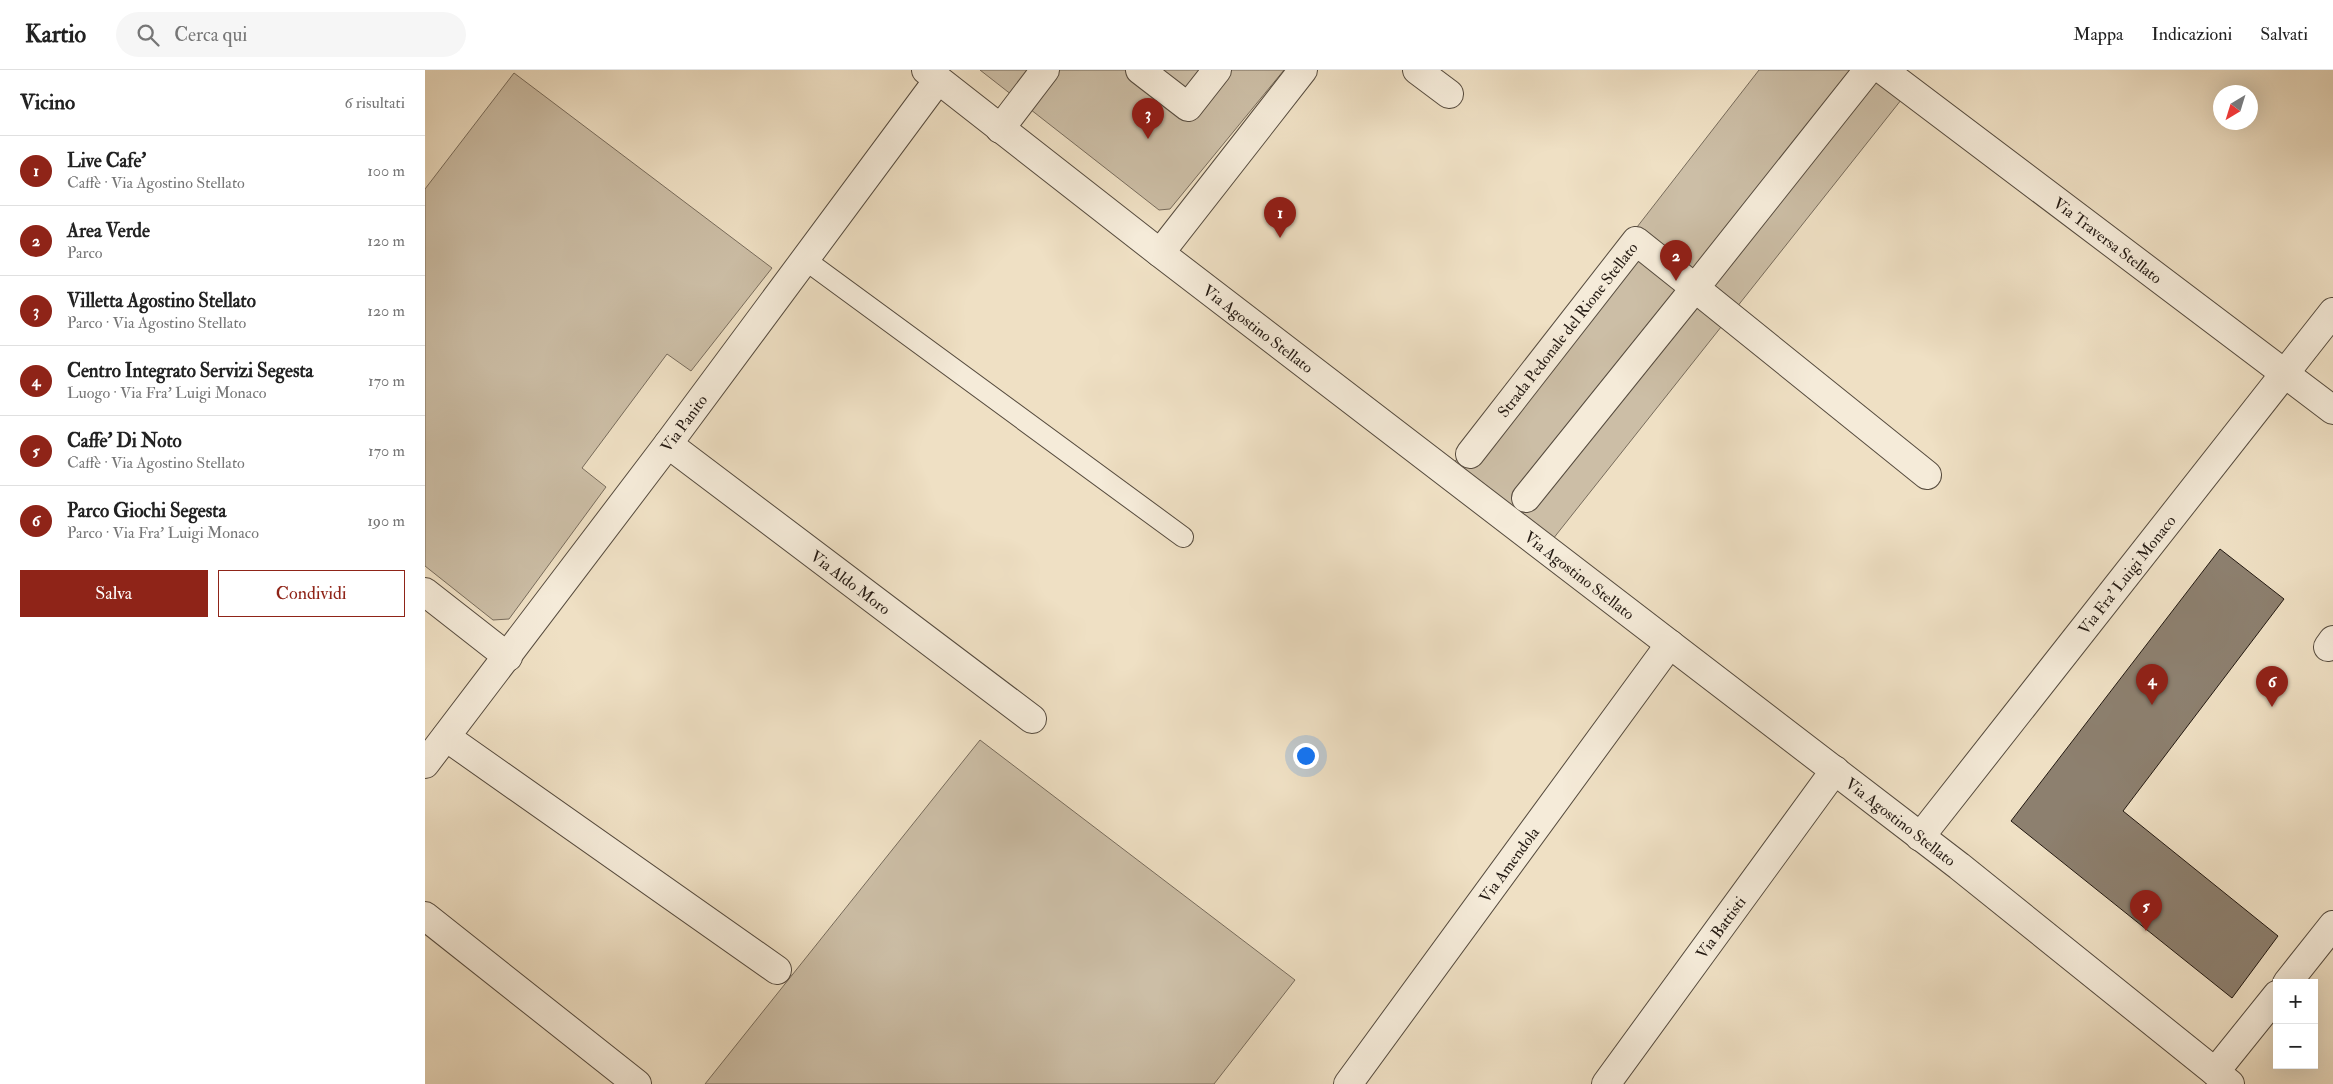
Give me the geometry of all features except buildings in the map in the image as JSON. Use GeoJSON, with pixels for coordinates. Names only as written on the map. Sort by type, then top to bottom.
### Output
{"type":"FeatureCollection","features":[{"type":"Feature","properties":{"kind":"street"},"geometry":{"type":"LineString","coordinates":[[1000,129],[1045,70]]}},
{"type":"Feature","properties":{"kind":"street"},"geometry":{"type":"LineString","coordinates":[[1140,70],[1188,107],[1217,70]]}},
{"type":"Feature","properties":{"kind":"street"},"geometry":{"type":"LineString","coordinates":[[1160,253],[1303,70]]}},
{"type":"Feature","properties":{"kind":"street"},"geometry":{"type":"LineString","coordinates":[[1417,70],[1449,94]]}},
{"type":"Feature","properties":{"kind":"street"},"geometry":{"type":"LineString","coordinates":[[1526,498],[1868,70]]}},
{"type":"Feature","properties":{"kind":"street","name":"Via Traversa Stellato"},"geometry":{"type":"LineString","coordinates":[[1883,70],[2284,375],[2333,410]]}},
{"type":"Feature","properties":{"kind":"street","name":"Via Agostino Stellato"},"geometry":{"type":"LineString","coordinates":[[932,75],[1160,253],[1835,770],[2222,1078]]}},
{"type":"Feature","properties":{"kind":"street","name":"Via Panito"},"geometry":{"type":"LineString","coordinates":[[425,764],[508,657],[805,259],[932,75]]}},
{"type":"Feature","properties":{"kind":"street","name":"Strada Pedonale del Rione Stellato"},"geometry":{"type":"LineString","coordinates":[[1470,454],[1636,241],[1927,475]]}},
{"type":"Feature","properties":{"kind":"street","name":"Via Fra' Luigi Monaco"},"geometry":{"type":"LineString","coordinates":[[1920,837],[2333,312]]}},
{"type":"Feature","properties":{"kind":"street","name":"Via Aldo Moro"},"geometry":{"type":"LineString","coordinates":[[668,444],[1032,719]]}},
{"type":"Feature","properties":{"kind":"street"},"geometry":{"type":"LineString","coordinates":[[425,592],[508,657]]}},
{"type":"Feature","properties":{"kind":"street","name":"Via Amendola"},"geometry":{"type":"LineString","coordinates":[[1348,1084],[1670,644]]}},
{"type":"Feature","properties":{"kind":"street"},"geometry":{"type":"LineString","coordinates":[[446,737],[777,970]]}},
{"type":"Feature","properties":{"kind":"street","name":"Via Battisti"},"geometry":{"type":"LineString","coordinates":[[1606,1084],[1835,770]]}},
{"type":"Feature","properties":{"kind":"street"},"geometry":{"type":"LineString","coordinates":[[425,916],[637,1084]]}},
{"type":"Feature","properties":{"kind":"street"},"geometry":{"type":"LineString","coordinates":[[2290,979],[2333,925]]}},
{"type":"Feature","properties":{"kind":"street"},"geometry":{"type":"LineString","coordinates":[[2222,1078],[2273,1001]]}},
{"type":"Feature","properties":{"kind":"lane"},"geometry":{"type":"LineString","coordinates":[[805,259],[1183,537]]}},
{"type":"Feature","properties":{"kind":"shaded area"},"geometry":{"type":"Polygon","coordinates":[[[980,70],[1284,70],[1170,209],[1159,210],[980,70]]]}},
{"type":"Feature","properties":{"kind":"shaded area"},"geometry":{"type":"Polygon","coordinates":[[[1759,70],[1883,70],[1909,90],[1545,549],[1446,473],[1759,70]]]}},
{"type":"Feature","properties":{"kind":"shaded area"},"geometry":{"type":"Polygon","coordinates":[[[514,73],[772,268],[691,371],[667,354],[582,468],[606,487],[509,619],[493,620],[425,566],[425,189],[514,73]]]}},
{"type":"Feature","properties":{"kind":"shaded area"},"geometry":{"type":"Polygon","coordinates":[[[980,740],[1295,980],[1214,1084],[705,1084],[980,740]]]}},
{"type":"Feature","properties":{"kind":"place","name":"Villetta Agostino Stellato"},"geometry":{"type":"Point","coordinates":[1148,139]}},
{"type":"Feature","properties":{"kind":"place","name":"Live Cafe'"},"geometry":{"type":"Point","coordinates":[1280,238]}},
{"type":"Feature","properties":{"kind":"place","name":"Area Verde"},"geometry":{"type":"Point","coordinates":[1676,281]}},
{"type":"Feature","properties":{"kind":"place","name":"Centro Integrato Servizi Segesta"},"geometry":{"type":"Point","coordinates":[2152,705]}},
{"type":"Feature","properties":{"kind":"place","name":"Parco Giochi Segesta"},"geometry":{"type":"Point","coordinates":[2272,707]}},
{"type":"Feature","properties":{"kind":"place","name":"Caffe' Di Noto"},"geometry":{"type":"Point","coordinates":[2146,931]}}]}
